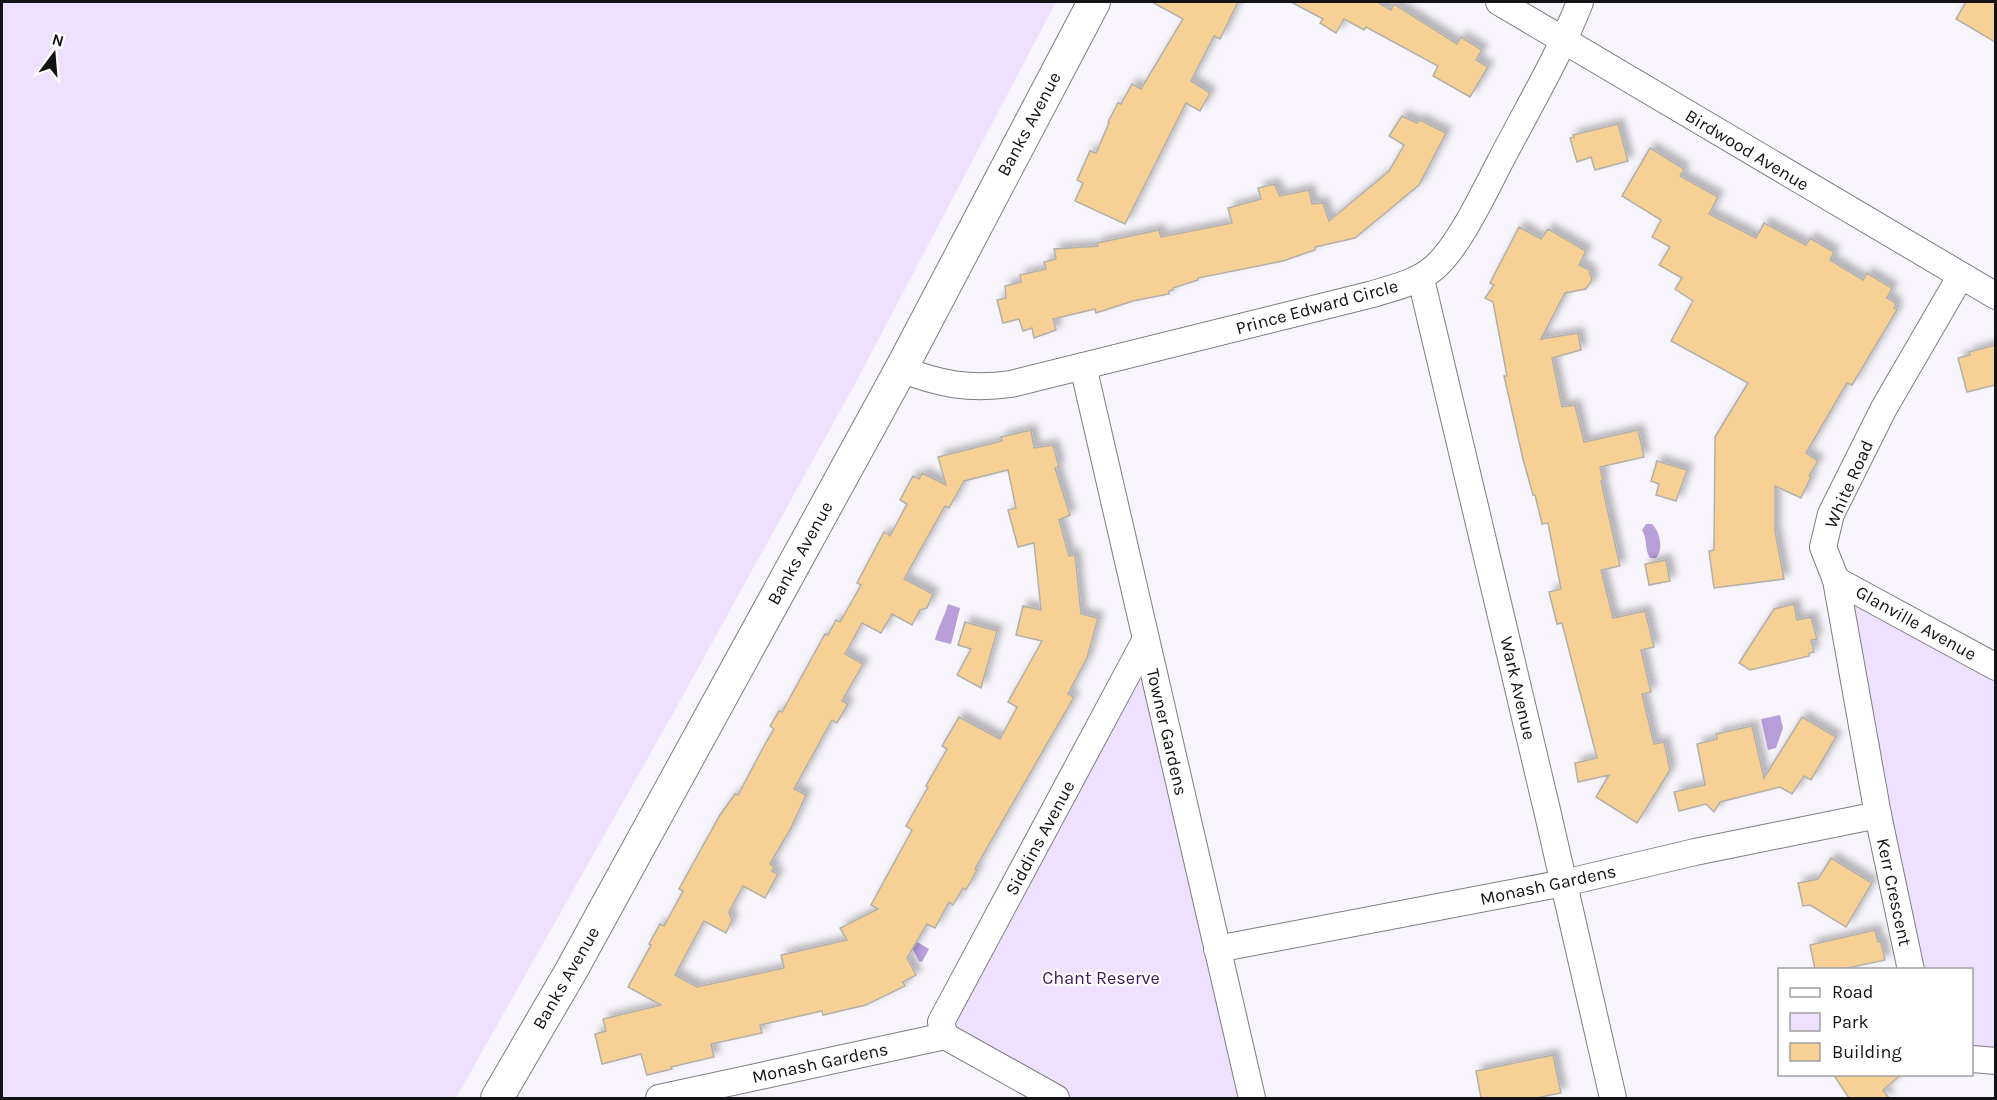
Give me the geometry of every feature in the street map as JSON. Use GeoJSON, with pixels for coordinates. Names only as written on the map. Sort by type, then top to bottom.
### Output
{"type":"FeatureCollection","features":[{"type":"Feature","properties":{"kind":"street","name":"Banks Avenue"},"geometry":{"type":"LineString","coordinates":[[497,1098],[572,971],[901,369],[1094,2]]}},
{"type":"Feature","properties":{"kind":"street","name":"Birdwood Avenue"},"geometry":{"type":"LineString","coordinates":[[1499,2],[1995,296]]}},
{"type":"Feature","properties":{"kind":"street","name":"Prince Edward Circle"},"geometry":{"type":"LineString","coordinates":[[901,369],[961,386],[985,388],[1011,384],[1361,297],[1421,279],[1437,266],[1449,251],[1476,207],[1563,41],[1580,2]]}},
{"type":"Feature","properties":{"kind":"street","name":"White Road"},"geometry":{"type":"LineString","coordinates":[[1878,815],[1836,580],[1823,547],[1831,514],[1884,408],[1960,277]]}},
{"type":"Feature","properties":{"kind":"street","name":"Wark Avenue"},"geometry":{"type":"LineString","coordinates":[[1421,279],[1613,1098]]}},
{"type":"Feature","properties":{"kind":"street","name":"Towner Gardens"},"geometry":{"type":"LineString","coordinates":[[1083,366],[1252,1098]]}},
{"type":"Feature","properties":{"kind":"street","name":"Glanville Avenue"},"geometry":{"type":"LineString","coordinates":[[1836,580],[1995,667]]}},
{"type":"Feature","properties":{"kind":"street","name":"Siddins Avenue"},"geometry":{"type":"LineString","coordinates":[[945,1036],[940,1022],[1145,641]]}},
{"type":"Feature","properties":{"kind":"street","name":"Monash Gardens"},"geometry":{"type":"LineString","coordinates":[[1217,949],[1564,883],[1695,852],[1878,815]]}},
{"type":"Feature","properties":{"kind":"street","name":"Kerr Crescent"},"geometry":{"type":"LineString","coordinates":[[1878,815],[1911,968]]}},
{"type":"Feature","properties":{"kind":"street","name":"Monash Gardens"},"geometry":{"type":"LineString","coordinates":[[659,1098],[945,1036]]}},
{"type":"Feature","properties":{"kind":"street"},"geometry":{"type":"LineString","coordinates":[[945,1036],[1056,1098]]}},
{"type":"Feature","properties":{"kind":"street"},"geometry":{"type":"LineString","coordinates":[[1973,1059],[1995,1061]]}},
{"type":"Feature","properties":{"kind":"green space"},"geometry":{"type":"Polygon","coordinates":[[[2,2],[1056,2],[856,382],[680,701],[456,1098],[2,1098],[2,2]]]}},
{"type":"Feature","properties":{"kind":"green space"},"geometry":{"type":"Polygon","coordinates":[[[1836,580],[1995,667],[1995,1061],[1973,1059],[1973,968],[1911,968],[1836,580]]]}},
{"type":"Feature","properties":{"kind":"green space","name":"Chant Reserve"},"geometry":{"type":"Polygon","coordinates":[[[1145,641],[1252,1098],[1056,1098],[945,1036],[1145,641]]]}},
{"type":"Feature","properties":{"kind":"shaded area"},"geometry":{"type":"Polygon","coordinates":[[[1646,524],[1652,524],[1659,536],[1660,550],[1656,558],[1650,558],[1647,551],[1642,530],[1646,524]]]}},
{"type":"Feature","properties":{"kind":"shaded area"},"geometry":{"type":"Polygon","coordinates":[[[948,604],[960,608],[951,644],[935,640],[948,604]]]}},
{"type":"Feature","properties":{"kind":"shaded area"},"geometry":{"type":"Polygon","coordinates":[[[1780,715],[1783,728],[1776,748],[1768,750],[1761,719],[1780,715]]]}},
{"type":"Feature","properties":{"kind":"shaded area"},"geometry":{"type":"Polygon","coordinates":[[[895,929],[929,949],[922,962],[919,961],[911,946],[895,929]]]}},
{"type":"Feature","properties":{"kind":"building"},"geometry":{"type":"Polygon","coordinates":[[[1152,2],[1238,2],[1220,39],[1214,36],[1191,81],[1210,93],[1200,111],[1186,103],[1125,224],[1075,201],[1083,183],[1077,180],[1090,151],[1096,153],[1118,103],[1121,104],[1132,84],[1141,89],[1183,19],[1152,2]]]}},
{"type":"Feature","properties":{"kind":"building"},"geometry":{"type":"Polygon","coordinates":[[[1291,2],[1377,2],[1391,10],[1394,4],[1457,44],[1461,37],[1482,50],[1476,60],[1488,67],[1470,97],[1433,76],[1438,66],[1366,27],[1364,30],[1344,19],[1336,33],[1320,23],[1323,19],[1291,2]]]}},
{"type":"Feature","properties":{"kind":"building"},"geometry":{"type":"Polygon","coordinates":[[[1966,2],[1995,2],[1995,42],[1956,19],[1966,2]]]}},
{"type":"Feature","properties":{"kind":"building"},"geometry":{"type":"Polygon","coordinates":[[[1402,116],[1417,123],[1420,120],[1446,133],[1419,185],[1355,238],[1315,247],[1315,250],[1283,261],[1198,278],[1198,280],[1173,288],[1169,294],[1133,301],[1096,313],[1095,309],[1053,319],[1056,330],[1034,338],[1032,328],[1023,331],[1019,319],[1003,323],[997,300],[1006,298],[1005,286],[1021,282],[1020,275],[1046,269],[1044,262],[1056,259],[1054,249],[1098,246],[1097,243],[1159,230],[1161,237],[1232,223],[1228,208],[1261,199],[1258,188],[1274,184],[1280,196],[1309,190],[1312,204],[1323,203],[1329,221],[1389,171],[1404,145],[1389,136],[1402,116]]]}},
{"type":"Feature","properties":{"kind":"building"},"geometry":{"type":"Polygon","coordinates":[[[1618,124],[1628,161],[1595,170],[1591,157],[1577,162],[1570,138],[1574,137],[1573,135],[1618,124]]]}},
{"type":"Feature","properties":{"kind":"building"},"geometry":{"type":"Polygon","coordinates":[[[1650,148],[1684,169],[1680,176],[1718,197],[1709,214],[1756,238],[1764,223],[1806,245],[1810,238],[1834,252],[1830,260],[1863,280],[1867,273],[1892,288],[1887,298],[1896,303],[1894,308],[1897,310],[1852,385],[1847,383],[1806,453],[1818,461],[1809,476],[1811,477],[1801,498],[1775,486],[1775,531],[1784,579],[1714,588],[1709,551],[1714,550],[1715,437],[1748,383],[1671,341],[1693,301],[1675,289],[1682,278],[1659,265],[1670,247],[1652,237],[1661,220],[1622,196],[1650,148]]]}},
{"type":"Feature","properties":{"kind":"building"},"geometry":{"type":"Polygon","coordinates":[[[1519,227],[1541,239],[1548,229],[1586,251],[1579,265],[1589,270],[1592,280],[1586,289],[1565,293],[1541,339],[1578,333],[1581,350],[1552,358],[1562,407],[1575,405],[1584,442],[1638,430],[1644,457],[1600,467],[1620,566],[1601,570],[1613,618],[1645,611],[1654,647],[1641,650],[1651,692],[1642,694],[1654,744],[1664,742],[1670,770],[1637,823],[1596,797],[1609,775],[1578,782],[1575,763],[1597,758],[1562,623],[1557,624],[1549,592],[1561,589],[1548,523],[1542,524],[1535,495],[1533,495],[1504,376],[1507,376],[1493,302],[1485,298],[1494,285],[1490,283],[1519,227]]]}},
{"type":"Feature","properties":{"kind":"building"},"geometry":{"type":"Polygon","coordinates":[[[1995,345],[1995,385],[1967,392],[1958,358],[1970,355],[1969,352],[1995,345]]]}},
{"type":"Feature","properties":{"kind":"building"},"geometry":{"type":"Polygon","coordinates":[[[1031,430],[1034,448],[1053,445],[1059,467],[1055,468],[1070,515],[1059,520],[1069,556],[1075,555],[1081,614],[1098,618],[1087,658],[1068,694],[1074,697],[975,869],[977,870],[966,890],[963,888],[953,905],[949,902],[935,928],[927,924],[907,958],[916,975],[903,982],[905,986],[866,1005],[823,1015],[822,1011],[760,1025],[762,1033],[711,1044],[714,1057],[671,1067],[672,1069],[647,1075],[641,1054],[602,1064],[595,1034],[606,1031],[603,1019],[661,1005],[628,987],[660,924],[664,926],[683,891],[679,889],[720,815],[735,794],[738,795],[774,729],[770,726],[779,711],[782,712],[825,634],[828,635],[836,620],[840,622],[861,585],[857,583],[884,532],[890,536],[907,504],[900,500],[913,476],[919,479],[922,473],[946,485],[938,457],[1002,441],[1001,437],[1031,430]],[[1008,470],[964,481],[949,508],[945,506],[904,579],[933,594],[927,608],[920,610],[912,625],[892,614],[881,633],[862,623],[845,654],[863,664],[842,701],[848,704],[837,723],[832,720],[794,789],[806,795],[791,828],[770,864],[774,866],[772,871],[778,874],[765,898],[743,886],[729,912],[732,920],[726,933],[704,921],[675,975],[697,987],[784,968],[781,955],[847,940],[840,928],[878,909],[871,905],[912,830],[906,826],[947,749],[942,746],[959,717],[1000,739],[1017,707],[1008,702],[1042,641],[1016,635],[1023,606],[1041,610],[1034,543],[1018,547],[1008,510],[1016,508],[1008,470]]]}},
{"type":"Feature","properties":{"kind":"building"},"geometry":{"type":"Polygon","coordinates":[[[1657,461],[1687,470],[1676,501],[1656,495],[1659,484],[1651,481],[1657,461]]]}},
{"type":"Feature","properties":{"kind":"building"},"geometry":{"type":"Polygon","coordinates":[[[1666,560],[1670,581],[1649,585],[1645,564],[1666,560]]]}},
{"type":"Feature","properties":{"kind":"building"},"geometry":{"type":"Polygon","coordinates":[[[1794,604],[1797,620],[1811,617],[1817,639],[1811,640],[1814,652],[1809,653],[1809,656],[1750,670],[1739,663],[1774,609],[1794,604]]]}},
{"type":"Feature","properties":{"kind":"building"},"geometry":{"type":"Polygon","coordinates":[[[965,622],[997,631],[981,688],[957,675],[971,649],[958,645],[965,622]]]}},
{"type":"Feature","properties":{"kind":"building"},"geometry":{"type":"Polygon","coordinates":[[[1802,717],[1836,737],[1811,780],[1804,776],[1792,794],[1780,787],[1720,802],[1714,812],[1706,804],[1679,811],[1674,792],[1705,785],[1697,744],[1717,739],[1716,734],[1752,726],[1764,778],[1802,717]]]}},
{"type":"Feature","properties":{"kind":"building"},"geometry":{"type":"Polygon","coordinates":[[[1831,858],[1872,883],[1846,927],[1810,905],[1803,906],[1798,883],[1818,879],[1831,858]]]}},
{"type":"Feature","properties":{"kind":"building"},"geometry":{"type":"Polygon","coordinates":[[[1875,930],[1878,942],[1881,942],[1885,960],[1848,968],[1815,968],[1810,945],[1875,930]]]}},
{"type":"Feature","properties":{"kind":"building"},"geometry":{"type":"Polygon","coordinates":[[[1553,1055],[1561,1093],[1536,1098],[1481,1098],[1476,1071],[1553,1055]]]}},
{"type":"Feature","properties":{"kind":"building"},"geometry":{"type":"Polygon","coordinates":[[[1834,1076],[1900,1076],[1883,1090],[1889,1098],[1849,1098],[1834,1076]]]}}]}
